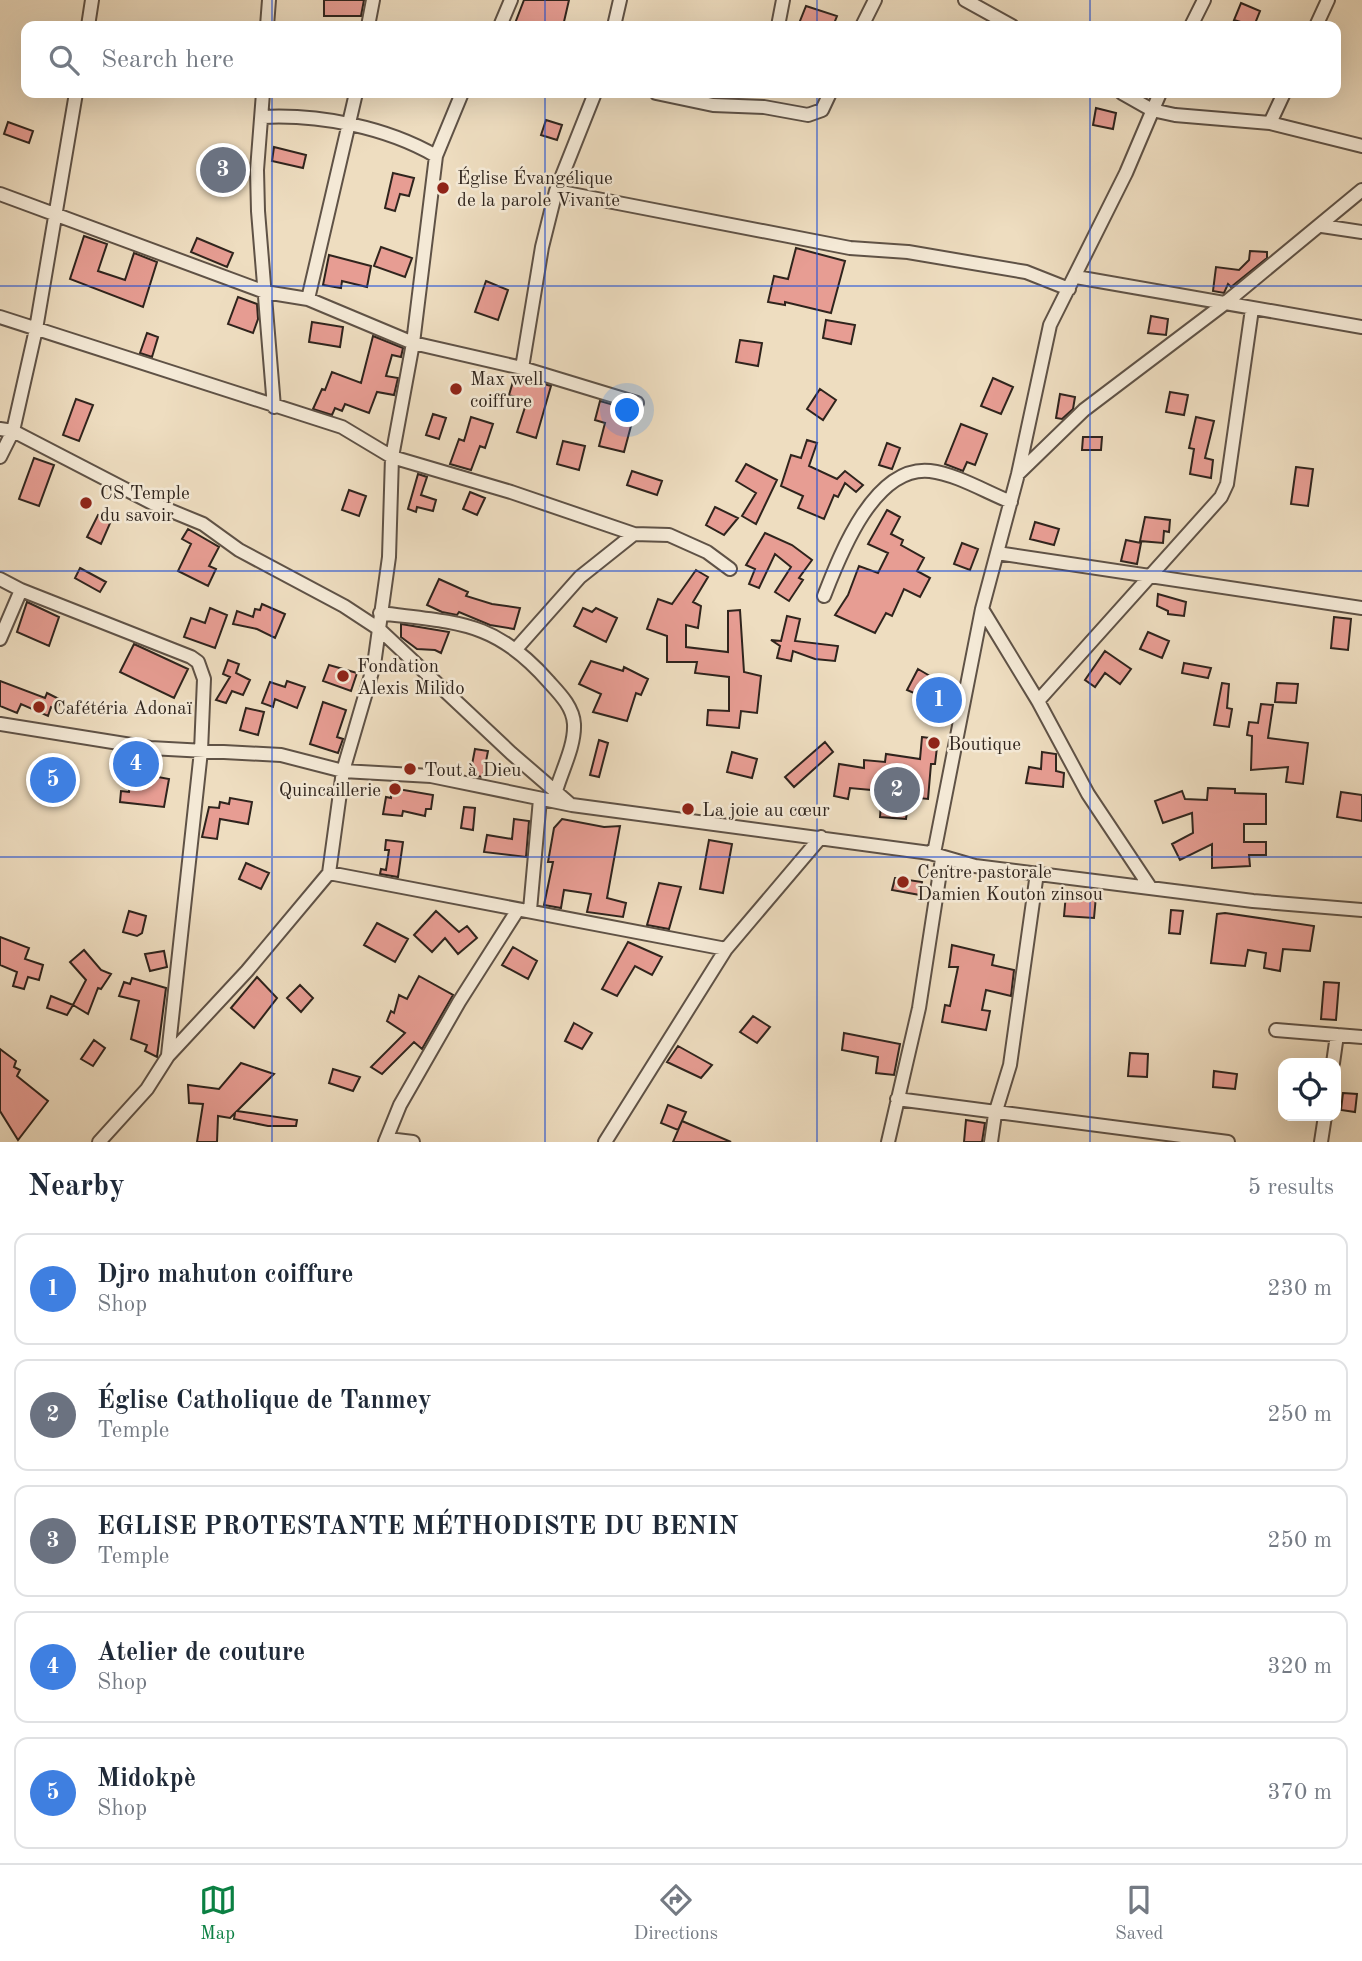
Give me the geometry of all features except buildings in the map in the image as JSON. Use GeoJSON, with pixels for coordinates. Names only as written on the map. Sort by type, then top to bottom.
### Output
{"type":"FeatureCollection","features":[{"type":"Feature","properties":{"kind":"street"},"geometry":{"type":"LineString","coordinates":[[89,21],[92,0]]}},
{"type":"Feature","properties":{"kind":"street"},"geometry":{"type":"LineString","coordinates":[[267,21],[269,0]]}},
{"type":"Feature","properties":{"kind":"street"},"geometry":{"type":"LineString","coordinates":[[369,21],[373,0]]}},
{"type":"Feature","properties":{"kind":"street"},"geometry":{"type":"LineString","coordinates":[[502,21],[511,0]]}},
{"type":"Feature","properties":{"kind":"street"},"geometry":{"type":"LineString","coordinates":[[615,21],[620,0]]}},
{"type":"Feature","properties":{"kind":"street"},"geometry":{"type":"LineString","coordinates":[[779,21],[783,0]]}},
{"type":"Feature","properties":{"kind":"street"},"geometry":{"type":"LineString","coordinates":[[864,21],[875,0]]}},
{"type":"Feature","properties":{"kind":"street"},"geometry":{"type":"LineString","coordinates":[[965,0],[984,4],[1006,21]]}},
{"type":"Feature","properties":{"kind":"street"},"geometry":{"type":"LineString","coordinates":[[1194,21],[1204,0]]}},
{"type":"Feature","properties":{"kind":"street"},"geometry":{"type":"LineString","coordinates":[[1318,21],[1328,0]]}},
{"type":"Feature","properties":{"kind":"street"},"geometry":{"type":"LineString","coordinates":[[0,457],[36,330],[75,98]]}},
{"type":"Feature","properties":{"kind":"street"},"geometry":{"type":"LineString","coordinates":[[263,98],[257,170],[274,407]]}},
{"type":"Feature","properties":{"kind":"street"},"geometry":{"type":"LineString","coordinates":[[308,299],[355,98]]}},
{"type":"Feature","properties":{"kind":"street"},"geometry":{"type":"LineString","coordinates":[[99,1142],[147,1089],[168,1056],[247,971],[328,873],[343,771],[374,665],[389,557],[392,457],[413,343],[436,156],[460,98]]}},
{"type":"Feature","properties":{"kind":"street"},"geometry":{"type":"LineString","coordinates":[[522,368],[542,247],[556,191],[593,98]]}},
{"type":"Feature","properties":{"kind":"street"},"geometry":{"type":"LineString","coordinates":[[680,98],[713,105],[764,107],[814,114],[822,110],[828,98]]}},
{"type":"Feature","properties":{"kind":"street"},"geometry":{"type":"LineString","coordinates":[[764,107],[765,98]]}},
{"type":"Feature","properties":{"kind":"street"},"geometry":{"type":"LineString","coordinates":[[1131,98],[1152,110],[1175,115],[1270,123],[1362,146]]}},
{"type":"Feature","properties":{"kind":"street"},"geometry":{"type":"LineString","coordinates":[[930,853],[935,848],[982,610],[1018,474],[1048,335],[1158,98]]}},
{"type":"Feature","properties":{"kind":"street"},"geometry":{"type":"LineString","coordinates":[[1270,123],[1282,98]]}},
{"type":"Feature","properties":{"kind":"street"},"geometry":{"type":"LineString","coordinates":[[262,117],[320,118],[414,143],[436,156]]}},
{"type":"Feature","properties":{"kind":"street"},"geometry":{"type":"LineString","coordinates":[[1018,474],[1084,410],[1224,304],[1322,226],[1362,190]]}},
{"type":"Feature","properties":{"kind":"street"},"geometry":{"type":"LineString","coordinates":[[556,191],[813,241],[908,252],[1026,272],[1069,289]]}},
{"type":"Feature","properties":{"kind":"street"},"geometry":{"type":"LineString","coordinates":[[0,194],[265,292],[308,299],[413,343],[522,368],[637,403]]}},
{"type":"Feature","properties":{"kind":"street"},"geometry":{"type":"LineString","coordinates":[[1322,226],[1362,232]]}},
{"type":"Feature","properties":{"kind":"street"},"geometry":{"type":"LineString","coordinates":[[1076,277],[1362,327]]}},
{"type":"Feature","properties":{"kind":"street"},"geometry":{"type":"LineString","coordinates":[[1038,701],[1214,507],[1227,484],[1252,309]]}},
{"type":"Feature","properties":{"kind":"street"},"geometry":{"type":"LineString","coordinates":[[0,317],[355,432],[392,457],[512,492],[634,534],[669,535],[708,552],[730,569]]}},
{"type":"Feature","properties":{"kind":"street"},"geometry":{"type":"LineString","coordinates":[[6,430],[152,503],[203,524],[239,550],[311,587],[379,629],[572,805]]}},
{"type":"Feature","properties":{"kind":"street"},"geometry":{"type":"LineString","coordinates":[[824,596],[862,513],[878,494],[901,479],[933,471],[1011,502]]}},
{"type":"Feature","properties":{"kind":"street"},"geometry":{"type":"LineString","coordinates":[[516,649],[580,577],[634,534]]}},
{"type":"Feature","properties":{"kind":"street"},"geometry":{"type":"LineString","coordinates":[[997,553],[1362,608]]}},
{"type":"Feature","properties":{"kind":"street"},"geometry":{"type":"LineString","coordinates":[[0,579],[198,663],[204,679],[201,751],[168,1056]]}},
{"type":"Feature","properties":{"kind":"street"},"geometry":{"type":"LineString","coordinates":[[0,639],[21,590]]}},
{"type":"Feature","properties":{"kind":"street"},"geometry":{"type":"LineString","coordinates":[[982,610],[1038,701],[1088,794],[1150,887]]}},
{"type":"Feature","properties":{"kind":"street"},"geometry":{"type":"LineString","coordinates":[[380,613],[468,625],[494,634],[516,649],[560,695],[573,716],[572,740],[556,791]]}},
{"type":"Feature","properties":{"kind":"street"},"geometry":{"type":"LineString","coordinates":[[0,724],[149,748],[281,755],[343,771],[431,776],[572,805],[930,853],[942,859],[975,866],[1253,901],[1362,910]]}},
{"type":"Feature","properties":{"kind":"street"},"geometry":{"type":"LineString","coordinates":[[413,1142],[387,1140],[400,1104],[459,1002],[524,911],[540,799]]}},
{"type":"Feature","properties":{"kind":"street"},"geometry":{"type":"LineString","coordinates":[[605,1142],[726,949],[821,837]]}},
{"type":"Feature","properties":{"kind":"street"},"geometry":{"type":"LineString","coordinates":[[888,1142],[919,1008],[942,859]]}},
{"type":"Feature","properties":{"kind":"street"},"geometry":{"type":"LineString","coordinates":[[328,873],[726,949]]}},
{"type":"Feature","properties":{"kind":"street"},"geometry":{"type":"LineString","coordinates":[[991,1142],[995,1114],[1010,1065],[1037,873]]}},
{"type":"Feature","properties":{"kind":"street"},"geometry":{"type":"LineString","coordinates":[[1276,1030],[1362,1037]]}},
{"type":"Feature","properties":{"kind":"street"},"geometry":{"type":"LineString","coordinates":[[1334,1058],[1337,1035]]}},
{"type":"Feature","properties":{"kind":"street"},"geometry":{"type":"LineString","coordinates":[[897,1099],[995,1114],[1228,1142]]}},
{"type":"Feature","properties":{"kind":"street"},"geometry":{"type":"LineString","coordinates":[[1321,1142],[1324,1121]]}},
{"type":"Feature","properties":{"kind":"place","name":"EGLISE PROTESTANTE MÉTHODISTE DU BENIN"},"geometry":{"type":"Point","coordinates":[223,170]}},
{"type":"Feature","properties":{"kind":"place","name":"Église Évangélique de la parole Vivante"},"geometry":{"type":"Point","coordinates":[443,188]}},
{"type":"Feature","properties":{"kind":"place","name":"Max well coiffure"},"geometry":{"type":"Point","coordinates":[456,389]}},
{"type":"Feature","properties":{"kind":"place","name":"CS Temple du savoir"},"geometry":{"type":"Point","coordinates":[86,503]}},
{"type":"Feature","properties":{"kind":"place","name":"Fondation Alexis Milido"},"geometry":{"type":"Point","coordinates":[343,676]}},
{"type":"Feature","properties":{"kind":"place","name":"Djro mahuton coiffure"},"geometry":{"type":"Point","coordinates":[939,700]}},
{"type":"Feature","properties":{"kind":"place","name":"Cafétéria Adonaï"},"geometry":{"type":"Point","coordinates":[39,707]}},
{"type":"Feature","properties":{"kind":"place","name":"Boutique"},"geometry":{"type":"Point","coordinates":[934,743]}},
{"type":"Feature","properties":{"kind":"place","name":"Atelier de couture"},"geometry":{"type":"Point","coordinates":[136,764]}},
{"type":"Feature","properties":{"kind":"place","name":"Tout à Dieu"},"geometry":{"type":"Point","coordinates":[410,769]}},
{"type":"Feature","properties":{"kind":"place","name":"Midokpè"},"geometry":{"type":"Point","coordinates":[53,780]}},
{"type":"Feature","properties":{"kind":"place","name":"Quincaillerie"},"geometry":{"type":"Point","coordinates":[395,789]}},
{"type":"Feature","properties":{"kind":"place","name":"Église Catholique de Tanmey"},"geometry":{"type":"Point","coordinates":[897,790]}},
{"type":"Feature","properties":{"kind":"place","name":"La joie au cœur"},"geometry":{"type":"Point","coordinates":[688,809]}},
{"type":"Feature","properties":{"kind":"place","name":"Centre pastorale Damien Kouton zinsou"},"geometry":{"type":"Point","coordinates":[903,882]}}]}
